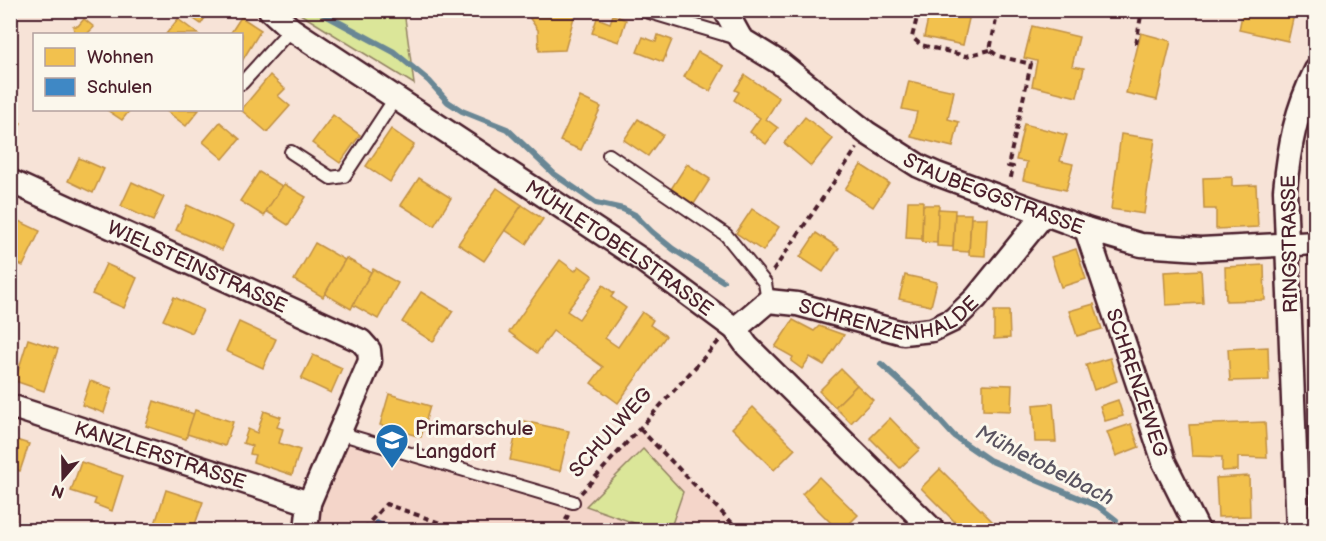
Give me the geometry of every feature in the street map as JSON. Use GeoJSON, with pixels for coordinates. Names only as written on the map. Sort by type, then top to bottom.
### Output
{"type":"FeatureCollection","features":[{"type":"Feature","properties":{"kind":"street","name":"MÜHLETOBELSTRASSE"},"geometry":{"type":"LineString","coordinates":[[270,10],[291,29],[642,260],[727,335],[747,346],[933,531]]}},
{"type":"Feature","properties":{"kind":"street","name":"STAUBEGGSTRASSE"},"geometry":{"type":"LineString","coordinates":[[724,10],[741,39],[780,63],[867,133],[919,166],[1086,229],[1141,245],[1201,249],[1316,243]]}},
{"type":"Feature","properties":{"kind":"street","name":"RINGSTRASSE"},"geometry":{"type":"LineString","coordinates":[[1298,531],[1306,503],[1285,190],[1297,114],[1316,70]]}},
{"type":"Feature","properties":{"kind":"street","name":"WIELSTEINSTRASSE"},"geometry":{"type":"LineString","coordinates":[[10,181],[361,341],[369,350],[370,361],[339,434]]}},
{"type":"Feature","properties":{"kind":"street","name":"SCHRENZENHALDE"},"geometry":{"type":"LineString","coordinates":[[727,335],[767,292],[797,304],[903,333],[932,330],[953,320],[976,298],[1044,214]]}},
{"type":"Feature","properties":{"kind":"street","name":"SCHRENZEWEG"},"geometry":{"type":"LineString","coordinates":[[1086,229],[1164,462],[1198,531]]}},
{"type":"Feature","properties":{"kind":"street","name":"KANZLERSTRASSE"},"geometry":{"type":"LineString","coordinates":[[10,406],[309,503]]}},
{"type":"Feature","properties":{"kind":"street"},"geometry":{"type":"LineString","coordinates":[[306,531],[309,503],[339,434]]}},
{"type":"Feature","properties":{"kind":"lane"},"geometry":{"type":"LineString","coordinates":[[643,10],[741,39]]}},
{"type":"Feature","properties":{"kind":"lane"},"geometry":{"type":"LineString","coordinates":[[243,82],[291,29]]}},
{"type":"Feature","properties":{"kind":"lane"},"geometry":{"type":"LineString","coordinates":[[291,153],[332,178],[344,176],[396,97]]}},
{"type":"Feature","properties":{"kind":"lane"},"geometry":{"type":"LineString","coordinates":[[609,154],[726,235],[767,292]]}},
{"type":"Feature","properties":{"kind":"lane","name":"SCHULWEG"},"geometry":{"type":"LineString","coordinates":[[339,434],[573,502]]}},
{"type":"Feature","properties":{"kind":"path"},"geometry":{"type":"LineString","coordinates":[[919,10],[912,38],[921,45],[966,56],[990,50]]}},
{"type":"Feature","properties":{"kind":"path"},"geometry":{"type":"LineString","coordinates":[[990,50],[998,10]]}},
{"type":"Feature","properties":{"kind":"path"},"geometry":{"type":"LineString","coordinates":[[1136,44],[1142,10]]}},
{"type":"Feature","properties":{"kind":"path"},"geometry":{"type":"LineString","coordinates":[[990,50],[998,56],[1031,64],[1008,166],[1013,167],[1011,177]]}},
{"type":"Feature","properties":{"kind":"path"},"geometry":{"type":"LineString","coordinates":[[767,292],[867,133]]}},
{"type":"Feature","properties":{"kind":"path","name":"SCHULWEG"},"geometry":{"type":"LineString","coordinates":[[573,502],[727,335]]}},
{"type":"Feature","properties":{"kind":"path"},"geometry":{"type":"LineString","coordinates":[[640,429],[739,531]]}},
{"type":"Feature","properties":{"kind":"path"},"geometry":{"type":"LineString","coordinates":[[365,531],[368,524],[387,504],[460,531]]}},
{"type":"Feature","properties":{"kind":"shaded area","name":"Primarschule Langdorf"},"geometry":{"type":"Polygon","coordinates":[[[640,429],[739,530],[309,530],[339,433],[573,502],[640,429]]]}},
{"type":"Feature","properties":{"kind":"green space"},"geometry":{"type":"Polygon","coordinates":[[[295,11],[404,11],[414,84],[297,12],[295,11]]]}},
{"type":"Feature","properties":{"kind":"green space"},"geometry":{"type":"Polygon","coordinates":[[[643,449],[683,492],[670,530],[654,530],[586,506],[643,449]]]}},
{"type":"Feature","properties":{"kind":"building: Wohnen"},"geometry":{"type":"Polygon","coordinates":[[[181,10],[210,10],[201,24],[181,10]]]}},
{"type":"Feature","properties":{"kind":"building: Wohnen"},"geometry":{"type":"Polygon","coordinates":[[[524,10],[576,10],[565,50],[539,51],[538,30],[524,10]]]}},
{"type":"Feature","properties":{"kind":"building: Wohnen"},"geometry":{"type":"Polygon","coordinates":[[[930,10],[971,10],[963,45],[924,37],[930,10]]]}},
{"type":"Feature","properties":{"kind":"building: Wohnen"},"geometry":{"type":"Polygon","coordinates":[[[1243,10],[1295,10],[1288,41],[1239,30],[1243,10]]]}},
{"type":"Feature","properties":{"kind":"building: Wohnen"},"geometry":{"type":"Polygon","coordinates":[[[613,15],[626,20],[619,42],[592,33],[597,18],[610,23],[613,15]]]}},
{"type":"Feature","properties":{"kind":"building: Wohnen"},"geometry":{"type":"Polygon","coordinates":[[[241,17],[261,30],[243,59],[243,33],[231,33],[241,17]]]}},
{"type":"Feature","properties":{"kind":"building: Wohnen"},"geometry":{"type":"Polygon","coordinates":[[[84,19],[94,27],[88,33],[72,33],[73,26],[78,26],[84,19]]]}},
{"type":"Feature","properties":{"kind":"building: Wohnen"},"geometry":{"type":"Polygon","coordinates":[[[178,19],[197,33],[167,33],[178,19]]]}},
{"type":"Feature","properties":{"kind":"building: Wohnen"},"geometry":{"type":"Polygon","coordinates":[[[1032,26],[1079,37],[1072,66],[1084,68],[1077,97],[1032,86],[1037,61],[1024,58],[1032,26]]]}},
{"type":"Feature","properties":{"kind":"building: Wohnen"},"geometry":{"type":"Polygon","coordinates":[[[1141,33],[1171,41],[1157,100],[1126,93],[1141,33]]]}},
{"type":"Feature","properties":{"kind":"building: Wohnen"},"geometry":{"type":"Polygon","coordinates":[[[658,35],[672,40],[663,62],[637,52],[643,37],[656,42],[658,35]]]}},
{"type":"Feature","properties":{"kind":"building: Wohnen"},"geometry":{"type":"Polygon","coordinates":[[[698,52],[724,66],[710,91],[684,77],[698,52]]]}},
{"type":"Feature","properties":{"kind":"building: Wohnen"},"geometry":{"type":"Polygon","coordinates":[[[270,75],[285,89],[278,96],[290,106],[267,132],[242,111],[270,75]]]}},
{"type":"Feature","properties":{"kind":"building: Wohnen"},"geometry":{"type":"Polygon","coordinates":[[[745,75],[779,98],[766,119],[778,128],[766,144],[750,132],[760,118],[734,100],[739,92],[735,90],[745,75]]]}},
{"type":"Feature","properties":{"kind":"building: Wohnen"},"geometry":{"type":"Polygon","coordinates":[[[909,81],[954,91],[948,119],[959,122],[953,147],[911,137],[917,112],[902,109],[909,81]]]}},
{"type":"Feature","properties":{"kind":"building: Wohnen"},"geometry":{"type":"Polygon","coordinates":[[[580,97],[601,107],[581,150],[560,141],[580,97]]]}},
{"type":"Feature","properties":{"kind":"building: Wohnen"},"geometry":{"type":"Polygon","coordinates":[[[108,111],[129,111],[122,120],[108,111]]]}},
{"type":"Feature","properties":{"kind":"building: Wohnen"},"geometry":{"type":"Polygon","coordinates":[[[166,111],[198,111],[186,126],[166,111]]]}},
{"type":"Feature","properties":{"kind":"building: Wohnen"},"geometry":{"type":"Polygon","coordinates":[[[333,115],[360,135],[340,163],[312,143],[333,115]]]}},
{"type":"Feature","properties":{"kind":"building: Wohnen"},"geometry":{"type":"Polygon","coordinates":[[[805,117],[833,139],[811,166],[784,143],[805,117]]]}},
{"type":"Feature","properties":{"kind":"building: Wohnen"},"geometry":{"type":"Polygon","coordinates":[[[10,119],[21,123],[10,146],[10,119]]]}},
{"type":"Feature","properties":{"kind":"building: Wohnen"},"geometry":{"type":"Polygon","coordinates":[[[638,119],[663,135],[648,156],[624,140],[638,119]]]}},
{"type":"Feature","properties":{"kind":"building: Wohnen"},"geometry":{"type":"Polygon","coordinates":[[[220,122],[240,139],[223,159],[203,142],[220,122]]]}},
{"type":"Feature","properties":{"kind":"building: Wohnen"},"geometry":{"type":"Polygon","coordinates":[[[1024,124],[1067,135],[1060,161],[1073,164],[1066,190],[1023,180],[1027,162],[1016,160],[1024,124]]]}},
{"type":"Feature","properties":{"kind":"building: Wohnen"},"geometry":{"type":"Polygon","coordinates":[[[391,129],[414,145],[390,182],[366,166],[391,129]]]}},
{"type":"Feature","properties":{"kind":"building: Wohnen"},"geometry":{"type":"Polygon","coordinates":[[[1121,134],[1155,139],[1144,214],[1111,209],[1121,134]]]}},
{"type":"Feature","properties":{"kind":"building: Wohnen"},"geometry":{"type":"Polygon","coordinates":[[[1312,147],[1316,147],[1316,198],[1312,147]]]}},
{"type":"Feature","properties":{"kind":"building: Wohnen"},"geometry":{"type":"Polygon","coordinates":[[[79,158],[104,169],[93,193],[68,181],[79,158]]]}},
{"type":"Feature","properties":{"kind":"building: Wohnen"},"geometry":{"type":"Polygon","coordinates":[[[687,164],[710,179],[694,204],[671,189],[687,164]]]}},
{"type":"Feature","properties":{"kind":"building: Wohnen"},"geometry":{"type":"Polygon","coordinates":[[[861,165],[889,183],[873,207],[845,189],[861,165]]]}},
{"type":"Feature","properties":{"kind":"building: Wohnen"},"geometry":{"type":"Polygon","coordinates":[[[259,172],[282,186],[264,216],[240,201],[259,172]]]}},
{"type":"Feature","properties":{"kind":"building: Wohnen"},"geometry":{"type":"Polygon","coordinates":[[[1232,177],[1232,186],[1256,185],[1258,227],[1216,229],[1216,209],[1204,209],[1203,178],[1232,177]]]}},
{"type":"Feature","properties":{"kind":"building: Wohnen"},"geometry":{"type":"Polygon","coordinates":[[[419,178],[451,198],[434,226],[401,205],[419,178]]]}},
{"type":"Feature","properties":{"kind":"building: Wohnen"},"geometry":{"type":"Polygon","coordinates":[[[132,182],[164,197],[153,221],[121,206],[132,182]]]}},
{"type":"Feature","properties":{"kind":"building: Wohnen"},"geometry":{"type":"Polygon","coordinates":[[[284,184],[306,197],[288,225],[266,211],[284,184]]]}},
{"type":"Feature","properties":{"kind":"building: Wohnen"},"geometry":{"type":"Polygon","coordinates":[[[497,188],[522,205],[484,261],[458,244],[497,188]]]}},
{"type":"Feature","properties":{"kind":"building: Wohnen"},"geometry":{"type":"Polygon","coordinates":[[[908,201],[923,201],[922,239],[906,238],[908,201]]]}},
{"type":"Feature","properties":{"kind":"building: Wohnen"},"geometry":{"type":"Polygon","coordinates":[[[187,205],[233,226],[222,250],[176,230],[187,205]]]}},
{"type":"Feature","properties":{"kind":"building: Wohnen"},"geometry":{"type":"Polygon","coordinates":[[[522,205],[543,219],[526,244],[505,230],[522,205]]]}},
{"type":"Feature","properties":{"kind":"building: Wohnen"},"geometry":{"type":"Polygon","coordinates":[[[923,205],[939,205],[937,243],[922,242],[923,205]]]}},
{"type":"Feature","properties":{"kind":"building: Wohnen"},"geometry":{"type":"Polygon","coordinates":[[[752,209],[779,227],[763,251],[736,233],[752,209]]]}},
{"type":"Feature","properties":{"kind":"building: Wohnen"},"geometry":{"type":"Polygon","coordinates":[[[938,209],[955,210],[953,247],[937,246],[938,209]]]}},
{"type":"Feature","properties":{"kind":"building: Wohnen"},"geometry":{"type":"Polygon","coordinates":[[[955,214],[971,214],[969,252],[953,251],[955,214]]]}},
{"type":"Feature","properties":{"kind":"building: Wohnen"},"geometry":{"type":"Polygon","coordinates":[[[10,217],[40,231],[23,266],[10,260],[10,217]]]}},
{"type":"Feature","properties":{"kind":"building: Wohnen"},"geometry":{"type":"Polygon","coordinates":[[[971,218],[987,218],[985,256],[969,255],[971,218]]]}},
{"type":"Feature","properties":{"kind":"building: Wohnen"},"geometry":{"type":"Polygon","coordinates":[[[816,233],[839,248],[823,272],[800,257],[816,233]]]}},
{"type":"Feature","properties":{"kind":"building: Wohnen"},"geometry":{"type":"Polygon","coordinates":[[[315,243],[345,260],[323,297],[294,280],[315,243]]]}},
{"type":"Feature","properties":{"kind":"building: Wohnen"},"geometry":{"type":"Polygon","coordinates":[[[1076,249],[1086,279],[1061,287],[1051,257],[1076,249]]]}},
{"type":"Feature","properties":{"kind":"building: Wohnen"},"geometry":{"type":"Polygon","coordinates":[[[346,258],[371,272],[351,309],[325,294],[346,258]]]}},
{"type":"Feature","properties":{"kind":"building: Wohnen"},"geometry":{"type":"Polygon","coordinates":[[[560,260],[575,271],[579,266],[593,276],[567,311],[579,319],[603,285],[614,293],[611,297],[626,308],[605,338],[618,347],[642,312],[653,320],[650,325],[666,336],[618,403],[591,383],[603,367],[553,331],[537,353],[509,332],[560,260]]]}},
{"type":"Feature","properties":{"kind":"building: Wohnen"},"geometry":{"type":"Polygon","coordinates":[[[106,264],[137,278],[124,308],[92,294],[106,264]]]}},
{"type":"Feature","properties":{"kind":"building: Wohnen"},"geometry":{"type":"Polygon","coordinates":[[[1264,265],[1265,300],[1226,301],[1225,267],[1264,265]]]}},
{"type":"Feature","properties":{"kind":"building: Wohnen"},"geometry":{"type":"Polygon","coordinates":[[[373,269],[398,283],[378,319],[353,305],[373,269]]]}},
{"type":"Feature","properties":{"kind":"building: Wohnen"},"geometry":{"type":"Polygon","coordinates":[[[1201,270],[1203,303],[1166,305],[1164,272],[1201,270]]]}},
{"type":"Feature","properties":{"kind":"building: Wohnen"},"geometry":{"type":"Polygon","coordinates":[[[905,275],[937,282],[931,306],[899,299],[905,275]]]}},
{"type":"Feature","properties":{"kind":"building: Wohnen"},"geometry":{"type":"Polygon","coordinates":[[[421,292],[453,311],[433,342],[402,322],[421,292]]]}},
{"type":"Feature","properties":{"kind":"building: Wohnen"},"geometry":{"type":"Polygon","coordinates":[[[174,297],[203,310],[192,333],[163,320],[174,297]]]}},
{"type":"Feature","properties":{"kind":"building: Wohnen"},"geometry":{"type":"Polygon","coordinates":[[[1094,304],[1102,329],[1077,336],[1069,311],[1094,304]]]}},
{"type":"Feature","properties":{"kind":"building: Wohnen"},"geometry":{"type":"Polygon","coordinates":[[[994,311],[1009,311],[1010,338],[994,339],[994,311]]]}},
{"type":"Feature","properties":{"kind":"building: Wohnen"},"geometry":{"type":"Polygon","coordinates":[[[793,320],[814,331],[819,326],[844,335],[824,365],[810,357],[802,369],[791,361],[793,357],[775,347],[793,320]]]}},
{"type":"Feature","properties":{"kind":"building: Wohnen"},"geometry":{"type":"Polygon","coordinates":[[[239,322],[276,339],[263,368],[226,351],[239,322]]]}},
{"type":"Feature","properties":{"kind":"building: Wohnen"},"geometry":{"type":"Polygon","coordinates":[[[28,339],[58,349],[44,391],[15,381],[28,339]]]}},
{"type":"Feature","properties":{"kind":"building: Wohnen"},"geometry":{"type":"Polygon","coordinates":[[[1309,344],[1316,344],[1316,377],[1311,377],[1309,344]]]}},
{"type":"Feature","properties":{"kind":"building: Wohnen"},"geometry":{"type":"Polygon","coordinates":[[[1268,347],[1269,380],[1230,381],[1228,349],[1268,347]]]}},
{"type":"Feature","properties":{"kind":"building: Wohnen"},"geometry":{"type":"Polygon","coordinates":[[[313,355],[342,368],[331,393],[301,379],[313,355]]]}},
{"type":"Feature","properties":{"kind":"building: Wohnen"},"geometry":{"type":"Polygon","coordinates":[[[1110,358],[1117,381],[1094,390],[1086,365],[1110,358]]]}},
{"type":"Feature","properties":{"kind":"building: Wohnen"},"geometry":{"type":"Polygon","coordinates":[[[841,369],[857,385],[835,407],[819,391],[841,369]]]}},
{"type":"Feature","properties":{"kind":"building: Wohnen"},"geometry":{"type":"Polygon","coordinates":[[[90,381],[112,388],[104,413],[82,405],[90,381]]]}},
{"type":"Feature","properties":{"kind":"building: Wohnen"},"geometry":{"type":"Polygon","coordinates":[[[983,384],[1012,385],[1011,411],[983,410],[983,384]]]}},
{"type":"Feature","properties":{"kind":"building: Wohnen"},"geometry":{"type":"Polygon","coordinates":[[[857,385],[873,400],[851,423],[835,407],[857,385]]]}},
{"type":"Feature","properties":{"kind":"building: Wohnen"},"geometry":{"type":"Polygon","coordinates":[[[389,394],[430,406],[421,437],[380,425],[389,394]]]}},
{"type":"Feature","properties":{"kind":"building: Wohnen"},"geometry":{"type":"Polygon","coordinates":[[[1118,400],[1123,416],[1105,421],[1100,406],[1118,400]]]}},
{"type":"Feature","properties":{"kind":"building: Wohnen"},"geometry":{"type":"Polygon","coordinates":[[[154,401],[194,414],[186,439],[146,426],[154,401]]]}},
{"type":"Feature","properties":{"kind":"building: Wohnen"},"geometry":{"type":"Polygon","coordinates":[[[1053,403],[1056,442],[1035,442],[1033,405],[1053,403]]]}},
{"type":"Feature","properties":{"kind":"building: Wohnen"},"geometry":{"type":"Polygon","coordinates":[[[753,407],[795,449],[774,470],[732,428],[753,407]]]}},
{"type":"Feature","properties":{"kind":"building: Wohnen"},"geometry":{"type":"Polygon","coordinates":[[[195,410],[233,422],[225,446],[187,434],[195,410]]]}},
{"type":"Feature","properties":{"kind":"building: Wohnen"},"geometry":{"type":"Polygon","coordinates":[[[264,411],[281,417],[277,427],[283,429],[279,443],[300,450],[292,475],[253,462],[255,455],[250,454],[252,446],[243,443],[248,429],[257,433],[264,411]]]}},
{"type":"Feature","properties":{"kind":"building: Wohnen"},"geometry":{"type":"Polygon","coordinates":[[[890,418],[920,449],[900,468],[870,438],[890,418]]]}},
{"type":"Feature","properties":{"kind":"building: Wohnen"},"geometry":{"type":"Polygon","coordinates":[[[519,420],[569,431],[560,471],[510,460],[519,420]]]}},
{"type":"Feature","properties":{"kind":"building: Wohnen"},"geometry":{"type":"Polygon","coordinates":[[[1265,422],[1267,458],[1238,457],[1238,470],[1222,471],[1222,457],[1192,456],[1189,425],[1265,422]]]}},
{"type":"Feature","properties":{"kind":"building: Wohnen"},"geometry":{"type":"Polygon","coordinates":[[[1131,424],[1139,447],[1116,456],[1107,432],[1131,424]]]}},
{"type":"Feature","properties":{"kind":"building: Wohnen"},"geometry":{"type":"Polygon","coordinates":[[[10,438],[29,444],[20,471],[10,468],[10,438]]]}},
{"type":"Feature","properties":{"kind":"building: Wohnen"},"geometry":{"type":"Polygon","coordinates":[[[81,462],[123,476],[112,511],[94,504],[96,499],[71,491],[81,462]]]}},
{"type":"Feature","properties":{"kind":"building: Wohnen"},"geometry":{"type":"Polygon","coordinates":[[[940,469],[995,524],[988,530],[963,530],[921,488],[940,469]]]}},
{"type":"Feature","properties":{"kind":"building: Wohnen"},"geometry":{"type":"Polygon","coordinates":[[[1249,476],[1250,516],[1218,517],[1216,478],[1249,476]]]}},
{"type":"Feature","properties":{"kind":"building: Wohnen"},"geometry":{"type":"Polygon","coordinates":[[[819,477],[858,515],[843,530],[838,530],[802,494],[819,477]]]}},
{"type":"Feature","properties":{"kind":"building: Wohnen"},"geometry":{"type":"Polygon","coordinates":[[[166,490],[203,502],[193,530],[179,527],[177,530],[153,530],[166,490]]]}},
{"type":"Feature","properties":{"kind":"building: Wohnen"},"geometry":{"type":"Polygon","coordinates":[[[1189,520],[1192,530],[1168,530],[1166,526],[1189,520]]]}},
{"type":"Feature","properties":{"kind":"building: Schulen"},"geometry":{"type":"Polygon","coordinates":[[[376,521],[403,530],[372,530],[376,521]]]}},
{"type":"Feature","properties":{"kind":"building: Schulen"},"geometry":{"type":"Polygon","coordinates":[[[679,522],[703,530],[676,530],[679,522]]]}},
{"type":"Feature","properties":{"kind":"waterway","name":"Mühletobelbach"},"geometry":{"type":"LineString","coordinates":[[316,10],[394,52],[429,81],[448,102],[462,111],[507,129],[554,174],[596,203],[623,209],[635,215],[673,249],[723,281]]}},
{"type":"Feature","properties":{"kind":"waterway","name":"Mühletobelbach"},"geometry":{"type":"LineString","coordinates":[[881,364],[926,405],[954,436],[989,460],[1098,506],[1116,520]]}},
{"type":"Feature","properties":{"kind":"place","name":"Primarschule Langdorf"},"geometry":{"type":"Point","coordinates":[392,469]}}]}
